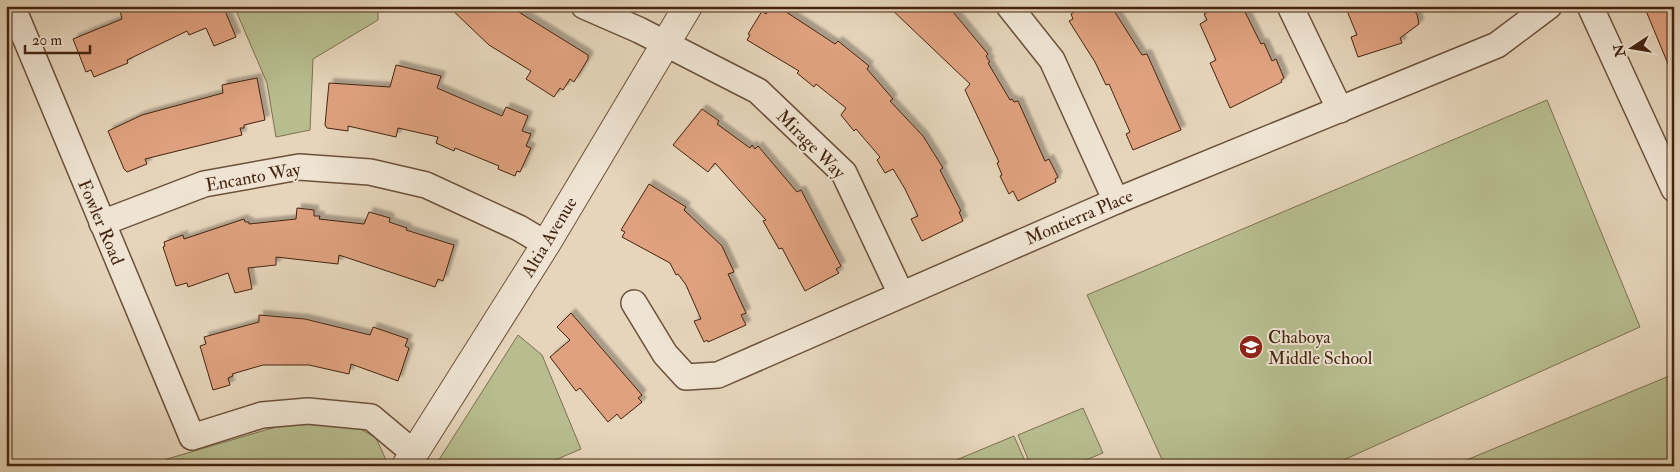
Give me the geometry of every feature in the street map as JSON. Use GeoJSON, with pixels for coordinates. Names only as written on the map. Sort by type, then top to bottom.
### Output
{"type":"FeatureCollection","features":[{"type":"Feature","properties":{"kind":"street","name":"Mirage Way"},"geometry":{"type":"LineString","coordinates":[[584,6],[666,44],[758,91],[844,173],[901,294]]}},
{"type":"Feature","properties":{"kind":"street","name":"Altia Avenue"},"geometry":{"type":"LineString","coordinates":[[410,459],[546,244],[688,6]]}},
{"type":"Feature","properties":{"kind":"street"},"geometry":{"type":"LineString","coordinates":[[1009,6],[1052,60],[1116,201]]}},
{"type":"Feature","properties":{"kind":"street"},"geometry":{"type":"LineString","coordinates":[[1290,6],[1340,110]]}},
{"type":"Feature","properties":{"kind":"street","name":"Montierra Place"},"geometry":{"type":"LineString","coordinates":[[634,303],[665,354],[686,377],[718,374],[1116,201],[1497,45],[1549,6]]}},
{"type":"Feature","properties":{"kind":"street"},"geometry":{"type":"LineString","coordinates":[[1590,6],[1674,189]]}},
{"type":"Feature","properties":{"kind":"street","name":"Fowler Road"},"geometry":{"type":"LineString","coordinates":[[15,7],[102,223],[192,437],[262,415],[308,411],[371,417],[410,459]]}},
{"type":"Feature","properties":{"kind":"street","name":"Encanto Way"},"geometry":{"type":"LineString","coordinates":[[102,223],[204,184],[300,167],[370,172],[426,185],[519,228],[546,244]]}},
{"type":"Feature","properties":{"kind":"green space"},"geometry":{"type":"Polygon","coordinates":[[[234,6],[378,6],[378,20],[313,59],[310,130],[276,137],[267,83],[234,6]]]}},
{"type":"Feature","properties":{"kind":"green space"},"geometry":{"type":"Polygon","coordinates":[[[1547,100],[1640,327],[1330,466],[1165,466],[1087,295],[1547,100]]]}},
{"type":"Feature","properties":{"kind":"green space"},"geometry":{"type":"Polygon","coordinates":[[[518,335],[542,355],[581,449],[541,466],[435,466],[518,335]]]}},
{"type":"Feature","properties":{"kind":"green space"},"geometry":{"type":"Polygon","coordinates":[[[1674,374],[1674,466],[1452,466],[1674,374]]]}},
{"type":"Feature","properties":{"kind":"green space"},"geometry":{"type":"Polygon","coordinates":[[[1083,408],[1103,453],[1071,466],[1031,466],[1018,435],[1083,408]]]}},
{"type":"Feature","properties":{"kind":"green space"},"geometry":{"type":"Polygon","coordinates":[[[286,424],[352,424],[376,438],[387,462],[386,466],[170,466],[167,459],[286,424]]]}},
{"type":"Feature","properties":{"kind":"green space"},"geometry":{"type":"Polygon","coordinates":[[[1014,436],[1027,466],[950,466],[949,463],[1014,436]]]}},
{"type":"Feature","properties":{"kind":"building"},"geometry":{"type":"Polygon","coordinates":[[[119,6],[223,6],[236,37],[214,46],[206,28],[189,35],[187,31],[127,60],[128,63],[94,77],[91,70],[86,72],[73,39],[122,19],[119,6]]]}},
{"type":"Feature","properties":{"kind":"building"},"geometry":{"type":"Polygon","coordinates":[[[448,6],[509,6],[588,55],[588,59],[574,82],[570,79],[563,90],[560,88],[554,97],[526,79],[531,71],[489,45],[448,6]]]}},
{"type":"Feature","properties":{"kind":"building"},"geometry":{"type":"Polygon","coordinates":[[[771,6],[777,6],[835,44],[838,41],[869,66],[867,69],[893,99],[890,101],[923,136],[943,168],[940,170],[961,211],[959,212],[963,221],[922,241],[911,219],[918,216],[905,189],[893,169],[885,173],[877,160],[880,157],[841,115],[846,108],[816,84],[814,87],[797,73],[799,71],[747,40],[750,35],[748,34],[762,11],[766,14],[771,6]]]}},
{"type":"Feature","properties":{"kind":"building"},"geometry":{"type":"Polygon","coordinates":[[[888,6],[948,6],[988,54],[986,56],[990,62],[988,63],[1010,100],[1018,101],[1045,161],[1049,159],[1058,177],[1055,179],[1056,182],[1018,201],[1013,191],[1009,194],[1000,176],[1002,175],[997,163],[999,162],[965,90],[970,84],[888,6]]]}},
{"type":"Feature","properties":{"kind":"building"},"geometry":{"type":"Polygon","coordinates":[[[1084,6],[1111,6],[1142,55],[1147,54],[1181,130],[1133,150],[1126,134],[1130,132],[1109,84],[1106,85],[1095,62],[1069,21],[1073,19],[1071,14],[1084,6]]]}},
{"type":"Feature","properties":{"kind":"building"},"geometry":{"type":"Polygon","coordinates":[[[1221,6],[1242,6],[1261,44],[1264,43],[1272,61],[1276,59],[1284,78],[1281,80],[1282,82],[1230,108],[1210,63],[1216,60],[1200,24],[1207,20],[1204,14],[1221,6]]]}},
{"type":"Feature","properties":{"kind":"building"},"geometry":{"type":"Polygon","coordinates":[[[1345,6],[1407,6],[1417,14],[1419,24],[1400,38],[1402,43],[1358,57],[1351,37],[1357,35],[1345,6]]]}},
{"type":"Feature","properties":{"kind":"building"},"geometry":{"type":"Polygon","coordinates":[[[1644,6],[1674,6],[1674,76],[1673,76],[1644,6]]]}},
{"type":"Feature","properties":{"kind":"building"},"geometry":{"type":"Polygon","coordinates":[[[396,65],[441,76],[437,88],[502,116],[506,107],[528,116],[522,131],[531,134],[526,146],[531,148],[520,172],[517,171],[515,176],[498,169],[499,166],[455,148],[454,151],[436,143],[438,137],[398,128],[396,137],[348,126],[348,131],[327,128],[325,125],[329,83],[390,87],[396,65]]]}},
{"type":"Feature","properties":{"kind":"building"},"geometry":{"type":"Polygon","coordinates":[[[257,78],[265,120],[244,125],[244,128],[240,128],[242,135],[145,159],[147,164],[127,172],[124,169],[108,131],[142,115],[223,93],[222,85],[257,78]]]}},
{"type":"Feature","properties":{"kind":"building"},"geometry":{"type":"Polygon","coordinates":[[[702,109],[719,121],[717,124],[750,148],[752,145],[755,149],[758,146],[797,192],[801,190],[841,266],[836,269],[839,273],[805,291],[782,248],[779,249],[763,221],[766,220],[715,163],[708,172],[673,145],[702,109]]]}},
{"type":"Feature","properties":{"kind":"building"},"geometry":{"type":"Polygon","coordinates":[[[649,184],[686,207],[684,210],[722,246],[734,272],[728,274],[746,313],[741,315],[746,325],[708,342],[707,340],[704,342],[694,321],[701,319],[686,285],[678,274],[676,275],[670,263],[622,237],[625,232],[621,230],[649,184]]]}},
{"type":"Feature","properties":{"kind":"building"},"geometry":{"type":"Polygon","coordinates":[[[297,208],[314,210],[314,216],[320,216],[319,219],[364,224],[369,212],[390,218],[389,222],[407,228],[406,230],[454,245],[443,281],[438,279],[435,287],[339,255],[338,264],[276,257],[276,265],[248,268],[252,289],[235,293],[228,273],[188,287],[187,283],[176,286],[163,247],[165,246],[164,242],[183,235],[184,239],[244,219],[249,224],[296,219],[297,208]]]}},
{"type":"Feature","properties":{"kind":"building"},"geometry":{"type":"Polygon","coordinates":[[[571,313],[642,395],[638,398],[642,402],[621,419],[617,414],[608,422],[580,388],[576,391],[550,357],[570,340],[557,327],[571,313]]]}},
{"type":"Feature","properties":{"kind":"building"},"geometry":{"type":"Polygon","coordinates":[[[259,315],[305,319],[370,335],[373,327],[408,339],[405,346],[409,348],[398,381],[351,364],[349,374],[309,365],[263,365],[232,374],[233,376],[228,378],[230,385],[213,390],[200,346],[206,344],[204,337],[259,322],[259,315]]]}},
{"type":"Feature","properties":{"kind":"place","name":"Chaboya Middle School"},"geometry":{"type":"Point","coordinates":[1251,347]}}]}
